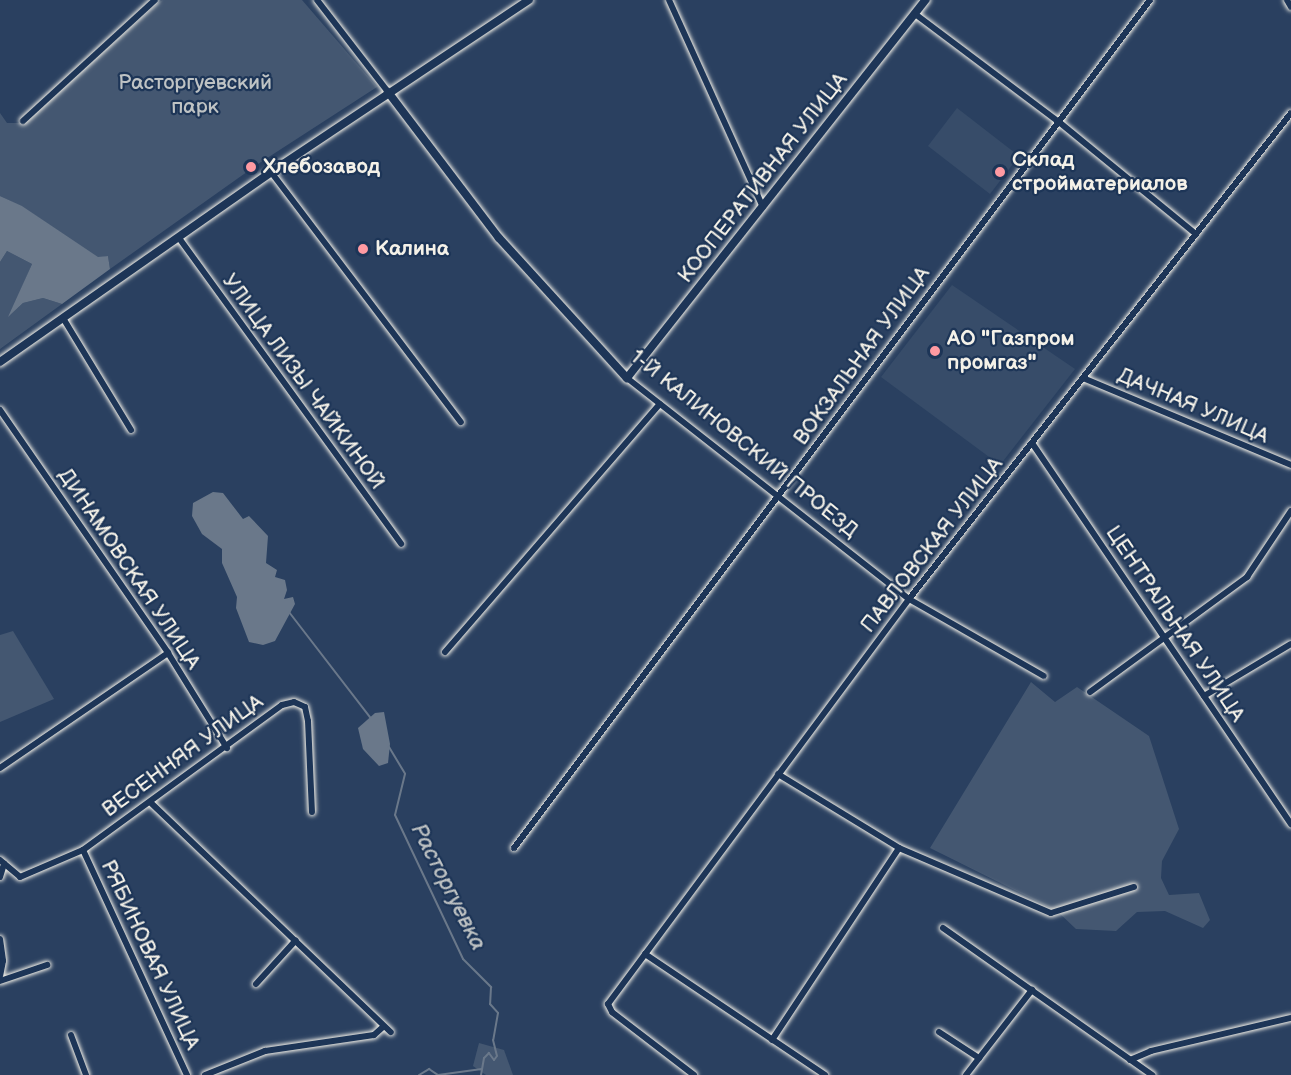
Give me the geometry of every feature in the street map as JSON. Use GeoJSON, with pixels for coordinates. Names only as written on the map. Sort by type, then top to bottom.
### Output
{"type":"FeatureCollection","features":[{"type":"Feature","properties":{"kind":"street"},"geometry":{"type":"LineString","coordinates":[[23,121],[155,0]]}},
{"type":"Feature","properties":{"kind":"street","name":"1-Й КАЛИНОВСКИЙ ПРОЕЗД"},"geometry":{"type":"LineString","coordinates":[[317,0],[499,238],[627,378],[780,495],[909,599],[1044,676]]}},
{"type":"Feature","properties":{"kind":"street"},"geometry":{"type":"LineString","coordinates":[[0,362],[271,172],[529,0]]}},
{"type":"Feature","properties":{"kind":"street"},"geometry":{"type":"LineString","coordinates":[[669,0],[763,207]]}},
{"type":"Feature","properties":{"kind":"street","name":"КООПЕРАТИВНАЯ УЛИЦА"},"geometry":{"type":"LineString","coordinates":[[627,378],[926,0]]}},
{"type":"Feature","properties":{"kind":"street","name":"ВОКЗАЛЬНАЯ УЛИЦА"},"geometry":{"type":"LineString","coordinates":[[514,848],[1150,0]]}},
{"type":"Feature","properties":{"kind":"street"},"geometry":{"type":"LineString","coordinates":[[1287,0],[1291,7]]}},
{"type":"Feature","properties":{"kind":"street"},"geometry":{"type":"LineString","coordinates":[[915,14],[1059,122],[1196,234]]}},
{"type":"Feature","properties":{"kind":"street","name":"ПАВЛОВСКАЯ УЛИЦА"},"geometry":{"type":"LineString","coordinates":[[694,1075],[612,1012],[608,1004],[909,599],[1291,113]]}},
{"type":"Feature","properties":{"kind":"street"},"geometry":{"type":"LineString","coordinates":[[271,172],[461,422]]}},
{"type":"Feature","properties":{"kind":"street","name":"УЛИЦА ЛИЗЫ ЧАЙКИНОЙ"},"geometry":{"type":"LineString","coordinates":[[179,238],[401,544]]}},
{"type":"Feature","properties":{"kind":"street"},"geometry":{"type":"LineString","coordinates":[[63,318],[131,430]]}},
{"type":"Feature","properties":{"kind":"street","name":"ДАЧНАЯ УЛИЦА"},"geometry":{"type":"LineString","coordinates":[[1083,378],[1291,465]]}},
{"type":"Feature","properties":{"kind":"street"},"geometry":{"type":"LineString","coordinates":[[445,652],[660,404]]}},
{"type":"Feature","properties":{"kind":"street","name":"ДИНАМОВСКАЯ УЛИЦА"},"geometry":{"type":"LineString","coordinates":[[0,410],[168,653],[227,748]]}},
{"type":"Feature","properties":{"kind":"street","name":"ЦЕНТРАЛЬНАЯ УЛИЦА"},"geometry":{"type":"LineString","coordinates":[[1032,443],[1291,824]]}},
{"type":"Feature","properties":{"kind":"street"},"geometry":{"type":"LineString","coordinates":[[1090,692],[1247,577],[1291,512]]}},
{"type":"Feature","properties":{"kind":"street"},"geometry":{"type":"LineString","coordinates":[[1204,696],[1291,644]]}},
{"type":"Feature","properties":{"kind":"street"},"geometry":{"type":"LineString","coordinates":[[0,768],[168,653]]}},
{"type":"Feature","properties":{"kind":"street","name":"ВЕСЕННЯЯ УЛИЦА"},"geometry":{"type":"LineString","coordinates":[[2,862],[20,877],[82,850],[227,748],[282,705],[294,702],[305,707],[312,812]]}},
{"type":"Feature","properties":{"kind":"street"},"geometry":{"type":"LineString","coordinates":[[778,774],[899,848],[1051,913],[1134,886]]}},
{"type":"Feature","properties":{"kind":"street"},"geometry":{"type":"LineString","coordinates":[[150,802],[296,940],[383,1027],[391,1032]]}},
{"type":"Feature","properties":{"kind":"street"},"geometry":{"type":"LineString","coordinates":[[772,1040],[899,848]]}},
{"type":"Feature","properties":{"kind":"street","name":"РЯБИНОВАЯ УЛИЦА"},"geometry":{"type":"LineString","coordinates":[[82,850],[187,1075]]}},
{"type":"Feature","properties":{"kind":"street"},"geometry":{"type":"LineString","coordinates":[[0,878],[2,862]]}},
{"type":"Feature","properties":{"kind":"street"},"geometry":{"type":"LineString","coordinates":[[943,928],[1152,1075]]}},
{"type":"Feature","properties":{"kind":"street"},"geometry":{"type":"LineString","coordinates":[[0,939],[3,961],[0,976]]}},
{"type":"Feature","properties":{"kind":"street"},"geometry":{"type":"LineString","coordinates":[[256,984],[296,940]]}},
{"type":"Feature","properties":{"kind":"street"},"geometry":{"type":"LineString","coordinates":[[645,954],[825,1075]]}},
{"type":"Feature","properties":{"kind":"street"},"geometry":{"type":"LineString","coordinates":[[0,981],[47,966]]}},
{"type":"Feature","properties":{"kind":"street"},"geometry":{"type":"LineString","coordinates":[[966,1075],[1032,990]]}},
{"type":"Feature","properties":{"kind":"street"},"geometry":{"type":"LineString","coordinates":[[1130,1060],[1151,1051],[1291,1018]]}},
{"type":"Feature","properties":{"kind":"street"},"geometry":{"type":"LineString","coordinates":[[206,1075],[265,1051],[374,1035],[383,1027]]}},
{"type":"Feature","properties":{"kind":"street"},"geometry":{"type":"LineString","coordinates":[[939,1032],[979,1058]]}},
{"type":"Feature","properties":{"kind":"street"},"geometry":{"type":"LineString","coordinates":[[71,1035],[86,1075]]}},
{"type":"Feature","properties":{"kind":"shaded area"},"geometry":{"type":"Polygon","coordinates":[[[957,108],[1019,156],[990,194],[928,146],[957,108]]]}},
{"type":"Feature","properties":{"kind":"shaded area"},"geometry":{"type":"Polygon","coordinates":[[[0,196],[22,206],[98,257],[108,256],[110,269],[62,304],[43,298],[23,303],[8,317],[32,264],[7,251],[0,262],[0,196]]]}},
{"type":"Feature","properties":{"kind":"shaded area"},"geometry":{"type":"Polygon","coordinates":[[[952,285],[1075,369],[1000,465],[881,377],[952,285]]]}},
{"type":"Feature","properties":{"kind":"shaded area"},"geometry":{"type":"Polygon","coordinates":[[[213,492],[223,493],[243,519],[249,516],[268,536],[266,563],[277,570],[275,577],[285,580],[287,590],[284,599],[293,597],[295,604],[275,641],[263,645],[249,642],[236,608],[237,597],[222,563],[222,549],[202,534],[192,516],[193,503],[213,492]]]}},
{"type":"Feature","properties":{"kind":"shaded area"},"geometry":{"type":"Polygon","coordinates":[[[384,712],[390,744],[388,763],[379,766],[363,749],[358,728],[375,713],[384,712]]]}},
{"type":"Feature","properties":{"kind":"green space","name":"Расторгуевский парк"},"geometry":{"type":"Polygon","coordinates":[[[162,0],[302,0],[377,87],[261,162],[110,269],[108,256],[98,258],[23,207],[0,196],[0,113],[7,123],[23,123],[162,0]]]}},
{"type":"Feature","properties":{"kind":"green space"},"geometry":{"type":"Polygon","coordinates":[[[7,251],[32,264],[10,315],[23,303],[43,298],[62,304],[0,349],[0,262],[7,251]]]}},
{"type":"Feature","properties":{"kind":"green space"},"geometry":{"type":"Polygon","coordinates":[[[13,631],[54,699],[0,722],[0,635],[13,631]]]}},
{"type":"Feature","properties":{"kind":"green space"},"geometry":{"type":"Polygon","coordinates":[[[1031,682],[1055,702],[1077,687],[1149,736],[1179,829],[1162,861],[1161,878],[1169,895],[1199,893],[1210,920],[1203,928],[1165,911],[1137,912],[1116,931],[1076,929],[1057,911],[930,848],[1031,682]]]}},
{"type":"Feature","properties":{"kind":"green space"},"geometry":{"type":"Polygon","coordinates":[[[479,1043],[504,1050],[513,1075],[486,1075],[473,1066],[479,1043]]]}},
{"type":"Feature","properties":{"kind":"waterway","name":"Расторгуевка"},"geometry":{"type":"LineString","coordinates":[[289,612],[370,717]]}},
{"type":"Feature","properties":{"kind":"waterway","name":"Расторгуевка"},"geometry":{"type":"LineString","coordinates":[[389,747],[405,774],[395,815],[463,959],[491,987],[490,1004],[498,1013],[493,1040],[497,1056],[494,1060],[489,1053],[484,1058],[481,1075]]}},
{"type":"Feature","properties":{"kind":"waterway"},"geometry":{"type":"LineString","coordinates":[[419,1075],[429,1069],[438,1075],[482,1069]]}},
{"type":"Feature","properties":{"kind":"place","name":"Хлебозавод"},"geometry":{"type":"Point","coordinates":[251,167]}},
{"type":"Feature","properties":{"kind":"place","name":"Склад стройматериалов"},"geometry":{"type":"Point","coordinates":[1000,172]}},
{"type":"Feature","properties":{"kind":"place","name":"Калина"},"geometry":{"type":"Point","coordinates":[363,249]}},
{"type":"Feature","properties":{"kind":"place","name":"АО \"Газпром промгаз\""},"geometry":{"type":"Point","coordinates":[935,351]}}]}
